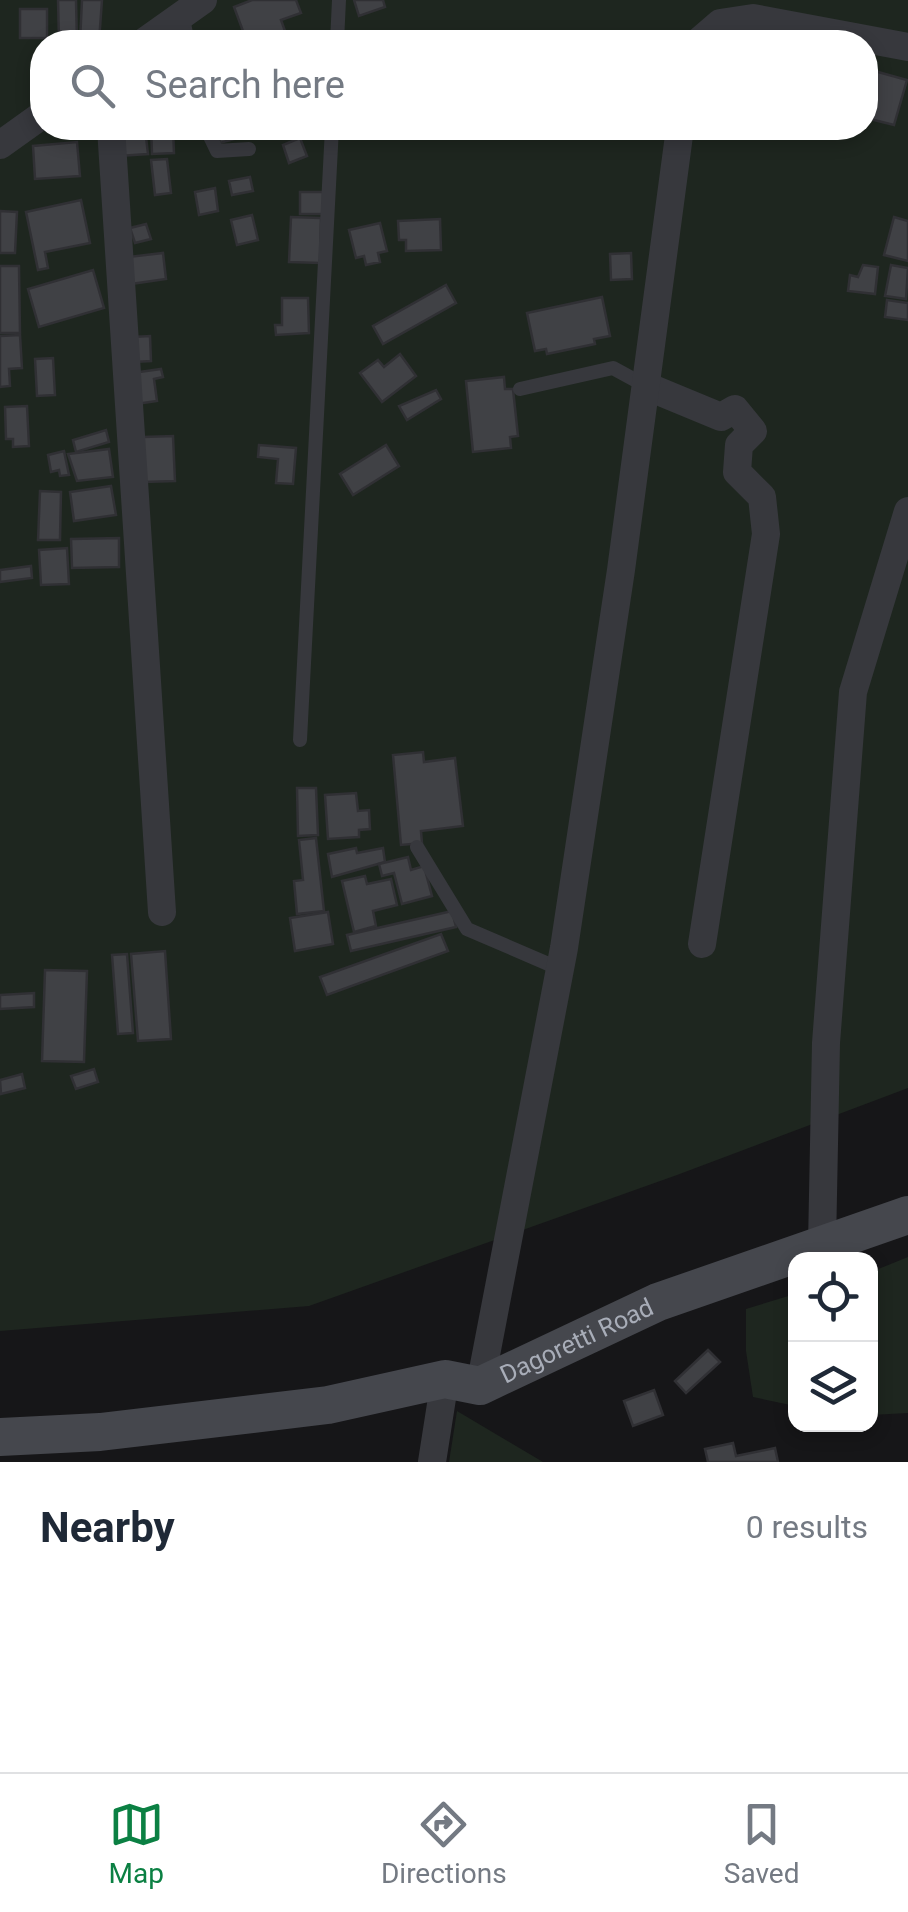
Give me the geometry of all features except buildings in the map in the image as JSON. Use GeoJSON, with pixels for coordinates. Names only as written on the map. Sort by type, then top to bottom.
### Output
{"type":"FeatureCollection","features":[{"type":"Feature","properties":{"kind":"main road","name":"Dagoretti Road"},"geometry":{"type":"LineString","coordinates":[[0,1437],[100,1432],[328,1405],[462,1382],[658,1302],[908,1215]]}},
{"type":"Feature","properties":{"kind":"street"},"geometry":{"type":"LineString","coordinates":[[704,30],[708,0]]}},
{"type":"Feature","properties":{"kind":"street"},"geometry":{"type":"LineString","coordinates":[[714,30],[735,18],[753,18],[817,30]]}},
{"type":"Feature","properties":{"kind":"street"},"geometry":{"type":"LineString","coordinates":[[169,30],[191,19]]}},
{"type":"Feature","properties":{"kind":"street"},"geometry":{"type":"LineString","coordinates":[[878,41],[908,47]]}},
{"type":"Feature","properties":{"kind":"street"},"geometry":{"type":"LineString","coordinates":[[0,145],[30,124]]}},
{"type":"Feature","properties":{"kind":"street"},"geometry":{"type":"LineString","coordinates":[[112,140],[162,912]]}},
{"type":"Feature","properties":{"kind":"street"},"geometry":{"type":"LineString","coordinates":[[432,1462],[462,1382],[560,968],[678,140]]}},
{"type":"Feature","properties":{"kind":"street"},"geometry":{"type":"LineString","coordinates":[[646,386],[721,417],[735,409],[753,431],[739,445],[737,472],[762,498],[766,534],[702,944]]}},
{"type":"Feature","properties":{"kind":"street"},"geometry":{"type":"LineString","coordinates":[[822,1245],[826,1044],[853,692],[908,510]]}},
{"type":"Feature","properties":{"kind":"lane"},"geometry":{"type":"LineString","coordinates":[[338,30],[339,0]]}},
{"type":"Feature","properties":{"kind":"lane"},"geometry":{"type":"LineString","coordinates":[[212,140],[218,151],[249,149]]}},
{"type":"Feature","properties":{"kind":"lane"},"geometry":{"type":"LineString","coordinates":[[300,740],[331,140]]}},
{"type":"Feature","properties":{"kind":"lane"},"geometry":{"type":"LineString","coordinates":[[520,389],[613,368],[646,386]]}},
{"type":"Feature","properties":{"kind":"lane"},"geometry":{"type":"LineString","coordinates":[[418,847],[467,928],[560,968]]}},
{"type":"Feature","properties":{"kind":"shaded area"},"geometry":{"type":"Polygon","coordinates":[[[0,0],[908,0],[908,1088],[309,1306],[0,1331],[0,0]]]}},
{"type":"Feature","properties":{"kind":"shaded area"},"geometry":{"type":"Polygon","coordinates":[[[908,1257],[908,1413],[878,1415],[878,1269],[908,1257]]]}},
{"type":"Feature","properties":{"kind":"shaded area"},"geometry":{"type":"Polygon","coordinates":[[[788,1296],[788,1404],[753,1397],[746,1351],[746,1309],[788,1296]]]}},
{"type":"Feature","properties":{"kind":"shaded area"},"geometry":{"type":"Polygon","coordinates":[[[457,1411],[543,1462],[449,1462],[457,1411]]]}}]}
